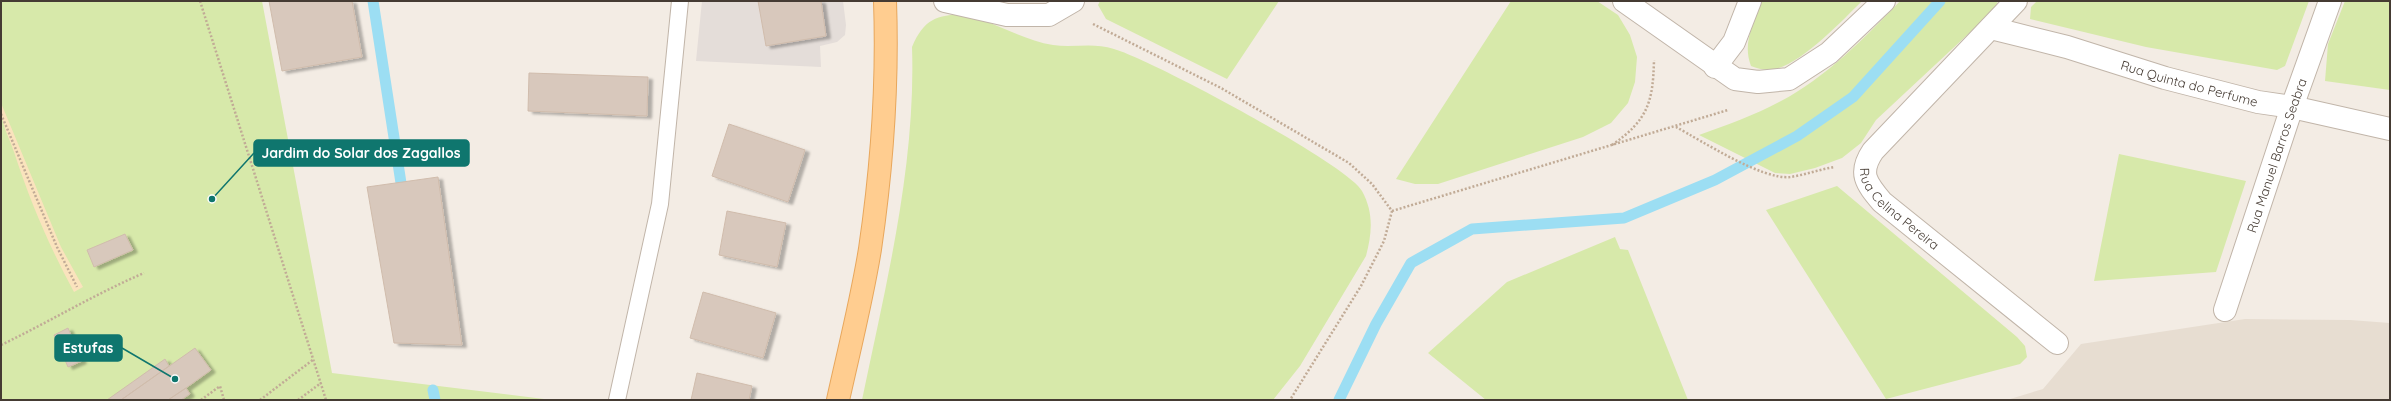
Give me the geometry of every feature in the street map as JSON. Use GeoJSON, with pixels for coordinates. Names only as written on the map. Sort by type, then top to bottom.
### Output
{"type":"FeatureCollection","features":[{"type":"Feature","properties":{"kind":"main road"},"geometry":{"type":"LineString","coordinates":[[838,400],[869,250],[883,134],[887,50],[885,1]]}},
{"type":"Feature","properties":{"kind":"street"},"geometry":{"type":"LineString","coordinates":[[945,1],[1007,15],[1049,15],[1073,1]]}},
{"type":"Feature","properties":{"kind":"street"},"geometry":{"type":"LineString","coordinates":[[1624,1],[1674,34],[1715,66],[1736,79],[1758,82],[1789,79],[1829,53],[1884,1]]}},
{"type":"Feature","properties":{"kind":"street"},"geometry":{"type":"LineString","coordinates":[[1715,66],[1734,42],[1750,1]]}},
{"type":"Feature","properties":{"kind":"street","name":"Rua Celina Pereira"},"geometry":{"type":"LineString","coordinates":[[2016,1],[1873,151],[1865,162],[1865,177],[1871,189],[1882,202],[2057,343]]}},
{"type":"Feature","properties":{"kind":"street","name":"Rua Manuel Barros Seabra"},"geometry":{"type":"LineString","coordinates":[[2225,310],[2292,107],[2330,1]]}},
{"type":"Feature","properties":{"kind":"street","name":"Rua Quinta do Perfume"},"geometry":{"type":"LineString","coordinates":[[1991,28],[2067,47],[2179,82],[2258,102],[2292,107],[2390,129]]}},
{"type":"Feature","properties":{"kind":"lane"},"geometry":{"type":"LineString","coordinates":[[617,400],[660,204],[680,1]]}},
{"type":"Feature","properties":{"kind":"path"},"geometry":{"type":"LineString","coordinates":[[200,1],[326,400]]}},
{"type":"Feature","properties":{"kind":"path"},"geometry":{"type":"LineString","coordinates":[[1049,15],[1095,25],[1221,88],[1348,163],[1372,184],[1392,211]]}},
{"type":"Feature","properties":{"kind":"path"},"geometry":{"type":"LineString","coordinates":[[1609,147],[1628,134],[1644,115],[1653,88],[1655,57]]}},
{"type":"Feature","properties":{"kind":"path"},"geometry":{"type":"LineString","coordinates":[[1392,211],[1676,127],[1733,108]]}},
{"type":"Feature","properties":{"kind":"path"},"geometry":{"type":"LineString","coordinates":[[1,114],[57,247],[77,287]]}},
{"type":"Feature","properties":{"kind":"path"},"geometry":{"type":"LineString","coordinates":[[1676,127],[1754,170],[1768,175],[1789,177],[1865,162]]}},
{"type":"Feature","properties":{"kind":"path"},"geometry":{"type":"LineString","coordinates":[[1290,400],[1361,286],[1384,241],[1392,211]]}},
{"type":"Feature","properties":{"kind":"path"},"geometry":{"type":"LineString","coordinates":[[1,345],[70,312],[118,284],[144,273]]}},
{"type":"Feature","properties":{"kind":"path"},"geometry":{"type":"LineString","coordinates":[[260,400],[314,360]]}},
{"type":"Feature","properties":{"kind":"path"},"geometry":{"type":"LineString","coordinates":[[298,400],[321,383]]}},
{"type":"Feature","properties":{"kind":"path"},"geometry":{"type":"LineString","coordinates":[[201,400],[220,386],[224,400]]}},
{"type":"Feature","properties":{"kind":"shaded area"},"geometry":{"type":"Polygon","coordinates":[[[702,1],[843,1],[846,25],[845,35],[837,42],[820,46],[821,67],[696,61],[702,1]]]}},
{"type":"Feature","properties":{"kind":"shaded area"},"geometry":{"type":"Polygon","coordinates":[[[2245,319],[2350,320],[2390,323],[2390,400],[2007,400],[2043,389],[2081,344],[2245,319]]]}},
{"type":"Feature","properties":{"kind":"green space"},"geometry":{"type":"Polygon","coordinates":[[[1,1],[262,1],[332,373],[552,400],[1,400],[1,1]]]}},
{"type":"Feature","properties":{"kind":"green space"},"geometry":{"type":"Polygon","coordinates":[[[1100,1],[1279,1],[1227,79],[1106,19],[1098,5],[1100,1]]]}},
{"type":"Feature","properties":{"kind":"green space"},"geometry":{"type":"Polygon","coordinates":[[[1511,1],[1597,1],[1618,15],[1630,35],[1637,57],[1635,82],[1628,103],[1611,123],[1583,137],[1438,184],[1415,184],[1396,179],[1511,1]]]}},
{"type":"Feature","properties":{"kind":"green space"},"geometry":{"type":"Polygon","coordinates":[[[1761,1],[1862,1],[1833,30],[1797,59],[1775,69],[1769,70],[1751,66],[1748,49],[1750,33],[1761,1]]]}},
{"type":"Feature","properties":{"kind":"green space"},"geometry":{"type":"Polygon","coordinates":[[[1900,1],[1998,1],[1995,9],[1876,120],[1861,143],[1842,158],[1815,168],[1790,174],[1775,173],[1699,135],[1761,111],[1797,92],[1844,56],[1900,1]]]}},
{"type":"Feature","properties":{"kind":"green space"},"geometry":{"type":"Polygon","coordinates":[[[2037,1],[2309,1],[2285,66],[2277,70],[2146,47],[2030,19],[2031,7],[2037,1]]]}},
{"type":"Feature","properties":{"kind":"green space"},"geometry":{"type":"Polygon","coordinates":[[[2345,1],[2390,1],[2390,90],[2325,81],[2328,44],[2345,1]]]}},
{"type":"Feature","properties":{"kind":"green space"},"geometry":{"type":"Polygon","coordinates":[[[965,14],[1042,43],[1061,46],[1091,45],[1106,47],[1134,57],[1204,91],[1286,137],[1349,178],[1362,191],[1369,207],[1371,223],[1370,239],[1366,256],[1300,366],[1273,400],[862,400],[898,225],[909,136],[912,92],[912,47],[921,30],[932,20],[939,17],[965,14]]]}},
{"type":"Feature","properties":{"kind":"green space"},"geometry":{"type":"Polygon","coordinates":[[[2119,154],[2246,181],[2216,272],[2094,281],[2119,154]]]}},
{"type":"Feature","properties":{"kind":"green space"},"geometry":{"type":"Polygon","coordinates":[[[1837,186],[2017,337],[2025,346],[2027,357],[2020,364],[1886,399],[1766,210],[1837,186]]]}},
{"type":"Feature","properties":{"kind":"green space"},"geometry":{"type":"Polygon","coordinates":[[[1615,237],[1620,249],[1628,250],[1688,400],[1486,400],[1428,353],[1507,282],[1615,237]]]}},
{"type":"Feature","properties":{"kind":"sand"},"geometry":{"type":"Polygon","coordinates":[[[1,103],[61,247],[83,287],[74,292],[48,240],[27,188],[3,123],[1,103]]]}},
{"type":"Feature","properties":{"kind":"building"},"geometry":{"type":"Polygon","coordinates":[[[269,1],[352,1],[362,57],[282,71],[269,1]]]}},
{"type":"Feature","properties":{"kind":"building"},"geometry":{"type":"Polygon","coordinates":[[[758,1],[821,1],[826,36],[766,46],[758,1]]]}},
{"type":"Feature","properties":{"kind":"building"},"geometry":{"type":"Polygon","coordinates":[[[529,73],[648,77],[647,116],[528,111],[529,73]]]}},
{"type":"Feature","properties":{"kind":"building"},"geometry":{"type":"Polygon","coordinates":[[[729,124],[805,150],[788,202],[712,176],[729,124]]]}},
{"type":"Feature","properties":{"kind":"building"},"geometry":{"type":"Polygon","coordinates":[[[438,177],[462,345],[394,343],[367,187],[438,177]]]}},
{"type":"Feature","properties":{"kind":"building"},"geometry":{"type":"Polygon","coordinates":[[[727,211],[786,223],[777,267],[719,255],[727,211]]]}},
{"type":"Feature","properties":{"kind":"building"},"geometry":{"type":"Polygon","coordinates":[[[125,234],[133,250],[94,267],[87,250],[125,234]]]}},
{"type":"Feature","properties":{"kind":"building"},"geometry":{"type":"Polygon","coordinates":[[[703,292],[776,313],[763,358],[690,338],[703,292]]]}},
{"type":"Feature","properties":{"kind":"building"},"geometry":{"type":"Polygon","coordinates":[[[68,328],[82,361],[68,367],[54,335],[68,328]]]}},
{"type":"Feature","properties":{"kind":"building"},"geometry":{"type":"Polygon","coordinates":[[[195,348],[211,370],[186,388],[168,400],[121,400],[195,348]]]}},
{"type":"Feature","properties":{"kind":"building"},"geometry":{"type":"Polygon","coordinates":[[[165,359],[169,366],[121,400],[107,400],[165,359]]]}},
{"type":"Feature","properties":{"kind":"building"},"geometry":{"type":"Polygon","coordinates":[[[697,373],[752,386],[749,400],[691,400],[697,373]]]}},
{"type":"Feature","properties":{"kind":"building"},"geometry":{"type":"Polygon","coordinates":[[[186,388],[190,394],[181,400],[168,400],[186,388]]]}},
{"type":"Feature","properties":{"kind":"waterway"},"geometry":{"type":"LineString","coordinates":[[373,1],[403,196]]}},
{"type":"Feature","properties":{"kind":"waterway"},"geometry":{"type":"LineString","coordinates":[[1339,400],[1376,324],[1411,263],[1472,229],[1624,218],[1715,180],[1797,136],[1853,97],[1940,1]]}},
{"type":"Feature","properties":{"kind":"waterway"},"geometry":{"type":"LineString","coordinates":[[433,390],[435,400]]}},
{"type":"Feature","properties":{"kind":"place","name":"Jardim do Solar dos Zagallos"},"geometry":{"type":"Point","coordinates":[212,199]}},
{"type":"Feature","properties":{"kind":"place","name":"Estufas"},"geometry":{"type":"Point","coordinates":[175,379]}}]}
